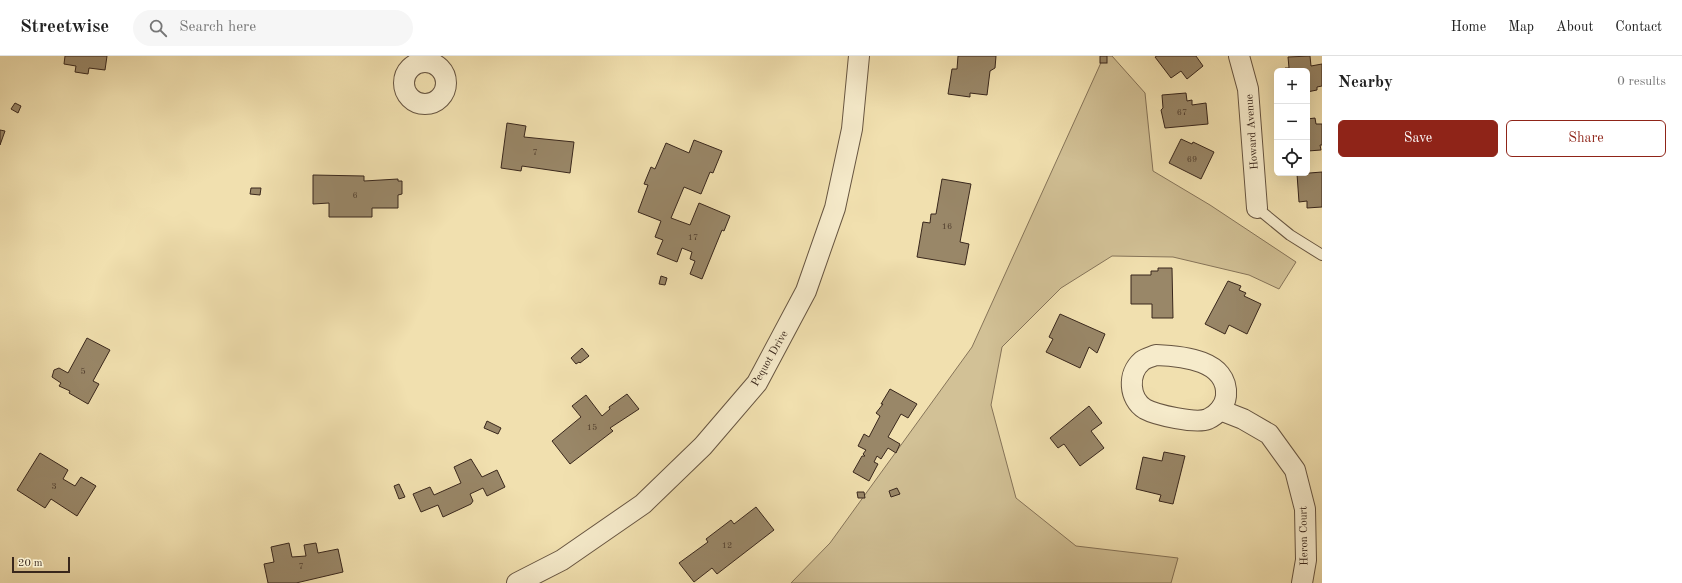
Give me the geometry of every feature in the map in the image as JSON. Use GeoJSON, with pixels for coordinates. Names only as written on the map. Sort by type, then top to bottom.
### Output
{"type":"FeatureCollection","features":[{"type":"Feature","properties":{"kind":"street","name":"Pequot Drive"},"geometry":{"type":"LineString","coordinates":[[517,583],[562,560],[643,504],[703,446],[757,383],[806,291],[835,208],[852,129],[859,56]]}},
{"type":"Feature","properties":{"kind":"street","name":"Howard Avenue"},"geometry":{"type":"LineString","coordinates":[[1239,56],[1248,89],[1257,208]]}},
{"type":"Feature","properties":{"kind":"street"},"geometry":{"type":"LineString","coordinates":[[1156,355],[1205,363],[1215,368],[1220,374],[1226,389],[1225,399],[1220,410],[1213,416],[1197,421],[1145,409],[1137,401],[1132,390],[1131,381],[1136,368],[1143,361],[1156,355]]}},
{"type":"Feature","properties":{"kind":"street","name":"Heron Court"},"geometry":{"type":"LineString","coordinates":[[1220,410],[1242,419],[1269,434],[1295,470],[1305,509],[1306,560],[1302,583]]}},
{"type":"Feature","properties":{"kind":"lane"},"geometry":{"type":"LineString","coordinates":[[1257,208],[1290,235],[1322,255]]}},
{"type":"Feature","properties":{"kind":"shaded area"},"geometry":{"type":"Polygon","coordinates":[[[1104,56],[1112,56],[1145,93],[1153,171],[1210,205],[1296,262],[1279,289],[1249,275],[1173,257],[1112,256],[1061,288],[1002,347],[991,405],[1016,498],[1076,546],[1178,558],[1171,583],[791,583],[830,543],[972,347],[1104,56]]]}},
{"type":"Feature","properties":{"kind":"building"},"geometry":{"type":"Polygon","coordinates":[[[65,56],[107,56],[105,70],[89,68],[88,74],[75,72],[76,66],[64,64],[65,56]]]}},
{"type":"Feature","properties":{"kind":"building"},"geometry":{"type":"Polygon","coordinates":[[[958,56],[996,56],[995,68],[990,71],[987,95],[970,93],[970,97],[948,94],[952,69],[957,69],[958,56]]]}},
{"type":"Feature","properties":{"kind":"building"},"geometry":{"type":"Polygon","coordinates":[[[1100,56],[1107,56],[1107,63],[1100,63],[1100,56]]]}},
{"type":"Feature","properties":{"kind":"building"},"geometry":{"type":"Polygon","coordinates":[[[1196,56],[1203,66],[1187,79],[1181,71],[1171,78],[1155,57],[1196,56]]]}},
{"type":"Feature","properties":{"kind":"building"},"geometry":{"type":"Polygon","coordinates":[[[1310,56],[1311,66],[1322,64],[1322,86],[1317,87],[1317,90],[1310,91],[1310,68],[1289,68],[1288,57],[1310,56]]]}},
{"type":"Feature","properties":{"kind":"building"},"geometry":{"type":"Polygon","coordinates":[[[1186,93],[1187,101],[1192,100],[1192,105],[1206,103],[1208,124],[1165,128],[1161,110],[1163,108],[1162,95],[1186,93]]]}},
{"type":"Feature","properties":{"kind":"building"},"geometry":{"type":"Polygon","coordinates":[[[15,103],[21,106],[18,113],[11,109],[15,103]]]}},
{"type":"Feature","properties":{"kind":"building"},"geometry":{"type":"Polygon","coordinates":[[[1315,118],[1316,124],[1322,124],[1321,150],[1310,151],[1310,119],[1315,118]]]}},
{"type":"Feature","properties":{"kind":"building"},"geometry":{"type":"Polygon","coordinates":[[[507,123],[526,126],[524,137],[574,142],[570,173],[522,166],[521,171],[501,168],[507,123]]]}},
{"type":"Feature","properties":{"kind":"building"},"geometry":{"type":"Polygon","coordinates":[[[0,130],[5,131],[0,145],[0,130]]]}},
{"type":"Feature","properties":{"kind":"building"},"geometry":{"type":"Polygon","coordinates":[[[1181,139],[1192,144],[1193,142],[1214,152],[1201,179],[1169,163],[1181,139]]]}},
{"type":"Feature","properties":{"kind":"building"},"geometry":{"type":"Polygon","coordinates":[[[694,140],[722,151],[713,173],[710,172],[701,194],[684,187],[671,218],[690,225],[699,203],[730,216],[724,231],[722,230],[702,279],[690,274],[695,261],[690,259],[692,252],[682,248],[677,262],[657,254],[663,240],[655,237],[661,221],[638,212],[648,185],[644,184],[651,167],[655,169],[666,143],[689,153],[694,140]]]}},
{"type":"Feature","properties":{"kind":"building"},"geometry":{"type":"Polygon","coordinates":[[[1322,172],[1322,207],[1307,208],[1307,201],[1299,202],[1297,176],[1310,176],[1310,173],[1322,172]]]}},
{"type":"Feature","properties":{"kind":"building"},"geometry":{"type":"Polygon","coordinates":[[[313,175],[364,176],[364,181],[398,179],[398,181],[402,181],[402,194],[398,195],[398,208],[372,208],[372,217],[329,217],[329,203],[313,204],[313,175]]]}},
{"type":"Feature","properties":{"kind":"building"},"geometry":{"type":"Polygon","coordinates":[[[942,179],[971,184],[960,242],[969,244],[965,265],[917,257],[923,222],[930,223],[931,214],[936,214],[942,179]]]}},
{"type":"Feature","properties":{"kind":"building"},"geometry":{"type":"Polygon","coordinates":[[[251,188],[261,188],[260,195],[250,194],[251,188]]]}},
{"type":"Feature","properties":{"kind":"building"},"geometry":{"type":"Polygon","coordinates":[[[1158,268],[1172,268],[1173,318],[1152,318],[1152,304],[1131,304],[1131,275],[1151,275],[1151,271],[1158,271],[1158,268]]]}},
{"type":"Feature","properties":{"kind":"building"},"geometry":{"type":"Polygon","coordinates":[[[661,276],[667,278],[665,285],[659,284],[661,276]]]}},
{"type":"Feature","properties":{"kind":"building"},"geometry":{"type":"Polygon","coordinates":[[[1228,281],[1241,286],[1239,290],[1246,293],[1244,296],[1261,304],[1247,334],[1229,325],[1225,334],[1205,324],[1228,281]]]}},
{"type":"Feature","properties":{"kind":"building"},"geometry":{"type":"Polygon","coordinates":[[[1060,314],[1105,334],[1097,353],[1089,347],[1080,368],[1046,352],[1053,339],[1049,337],[1060,314]]]}},
{"type":"Feature","properties":{"kind":"building"},"geometry":{"type":"Polygon","coordinates":[[[87,338],[110,350],[93,381],[99,384],[88,404],[69,393],[70,391],[59,386],[61,383],[52,377],[54,370],[59,368],[68,373],[87,338]]]}},
{"type":"Feature","properties":{"kind":"building"},"geometry":{"type":"Polygon","coordinates":[[[582,348],[589,356],[580,363],[579,362],[576,364],[571,358],[582,348]]]}},
{"type":"Feature","properties":{"kind":"building"},"geometry":{"type":"Polygon","coordinates":[[[890,389],[917,404],[908,418],[901,414],[888,437],[900,444],[896,453],[888,448],[881,459],[877,456],[874,462],[878,464],[869,481],[853,472],[862,456],[865,456],[863,454],[866,450],[858,446],[864,434],[869,437],[880,416],[876,413],[883,404],[881,404],[890,389]]]}},
{"type":"Feature","properties":{"kind":"building"},"geometry":{"type":"Polygon","coordinates":[[[627,394],[639,409],[610,428],[613,431],[570,464],[552,441],[581,417],[572,406],[586,395],[602,416],[610,409],[609,407],[627,394]]]}},
{"type":"Feature","properties":{"kind":"building"},"geometry":{"type":"Polygon","coordinates":[[[1089,406],[1102,423],[1091,431],[1104,448],[1080,466],[1064,444],[1058,448],[1050,438],[1089,406]]]}},
{"type":"Feature","properties":{"kind":"building"},"geometry":{"type":"Polygon","coordinates":[[[487,421],[501,428],[498,434],[484,428],[487,421]]]}},
{"type":"Feature","properties":{"kind":"building"},"geometry":{"type":"Polygon","coordinates":[[[1164,452],[1185,456],[1173,504],[1159,501],[1161,495],[1136,489],[1143,457],[1162,461],[1164,452]]]}},
{"type":"Feature","properties":{"kind":"building"},"geometry":{"type":"Polygon","coordinates":[[[40,453],[68,470],[63,479],[75,486],[81,477],[96,486],[77,516],[51,499],[45,508],[17,490],[40,453]]]}},
{"type":"Feature","properties":{"kind":"building"},"geometry":{"type":"Polygon","coordinates":[[[471,459],[482,477],[497,470],[505,487],[487,496],[483,488],[470,494],[473,501],[471,504],[443,517],[438,505],[421,512],[413,494],[430,487],[434,495],[461,483],[454,467],[471,459]]]}},
{"type":"Feature","properties":{"kind":"building"},"geometry":{"type":"Polygon","coordinates":[[[399,484],[405,497],[399,499],[394,486],[399,484]]]}},
{"type":"Feature","properties":{"kind":"building"},"geometry":{"type":"Polygon","coordinates":[[[897,488],[900,494],[891,497],[889,491],[897,488]]]}},
{"type":"Feature","properties":{"kind":"building"},"geometry":{"type":"Polygon","coordinates":[[[857,492],[864,492],[865,498],[858,498],[857,492]]]}},
{"type":"Feature","properties":{"kind":"building"},"geometry":{"type":"Polygon","coordinates":[[[756,507],[774,530],[717,574],[712,568],[694,582],[679,563],[708,542],[706,539],[731,520],[734,524],[756,507]]]}},
{"type":"Feature","properties":{"kind":"building"},"geometry":{"type":"Polygon","coordinates":[[[289,543],[292,557],[306,556],[304,545],[316,543],[318,553],[338,549],[343,572],[296,583],[268,583],[264,564],[274,562],[271,547],[289,543]]]}}]}
